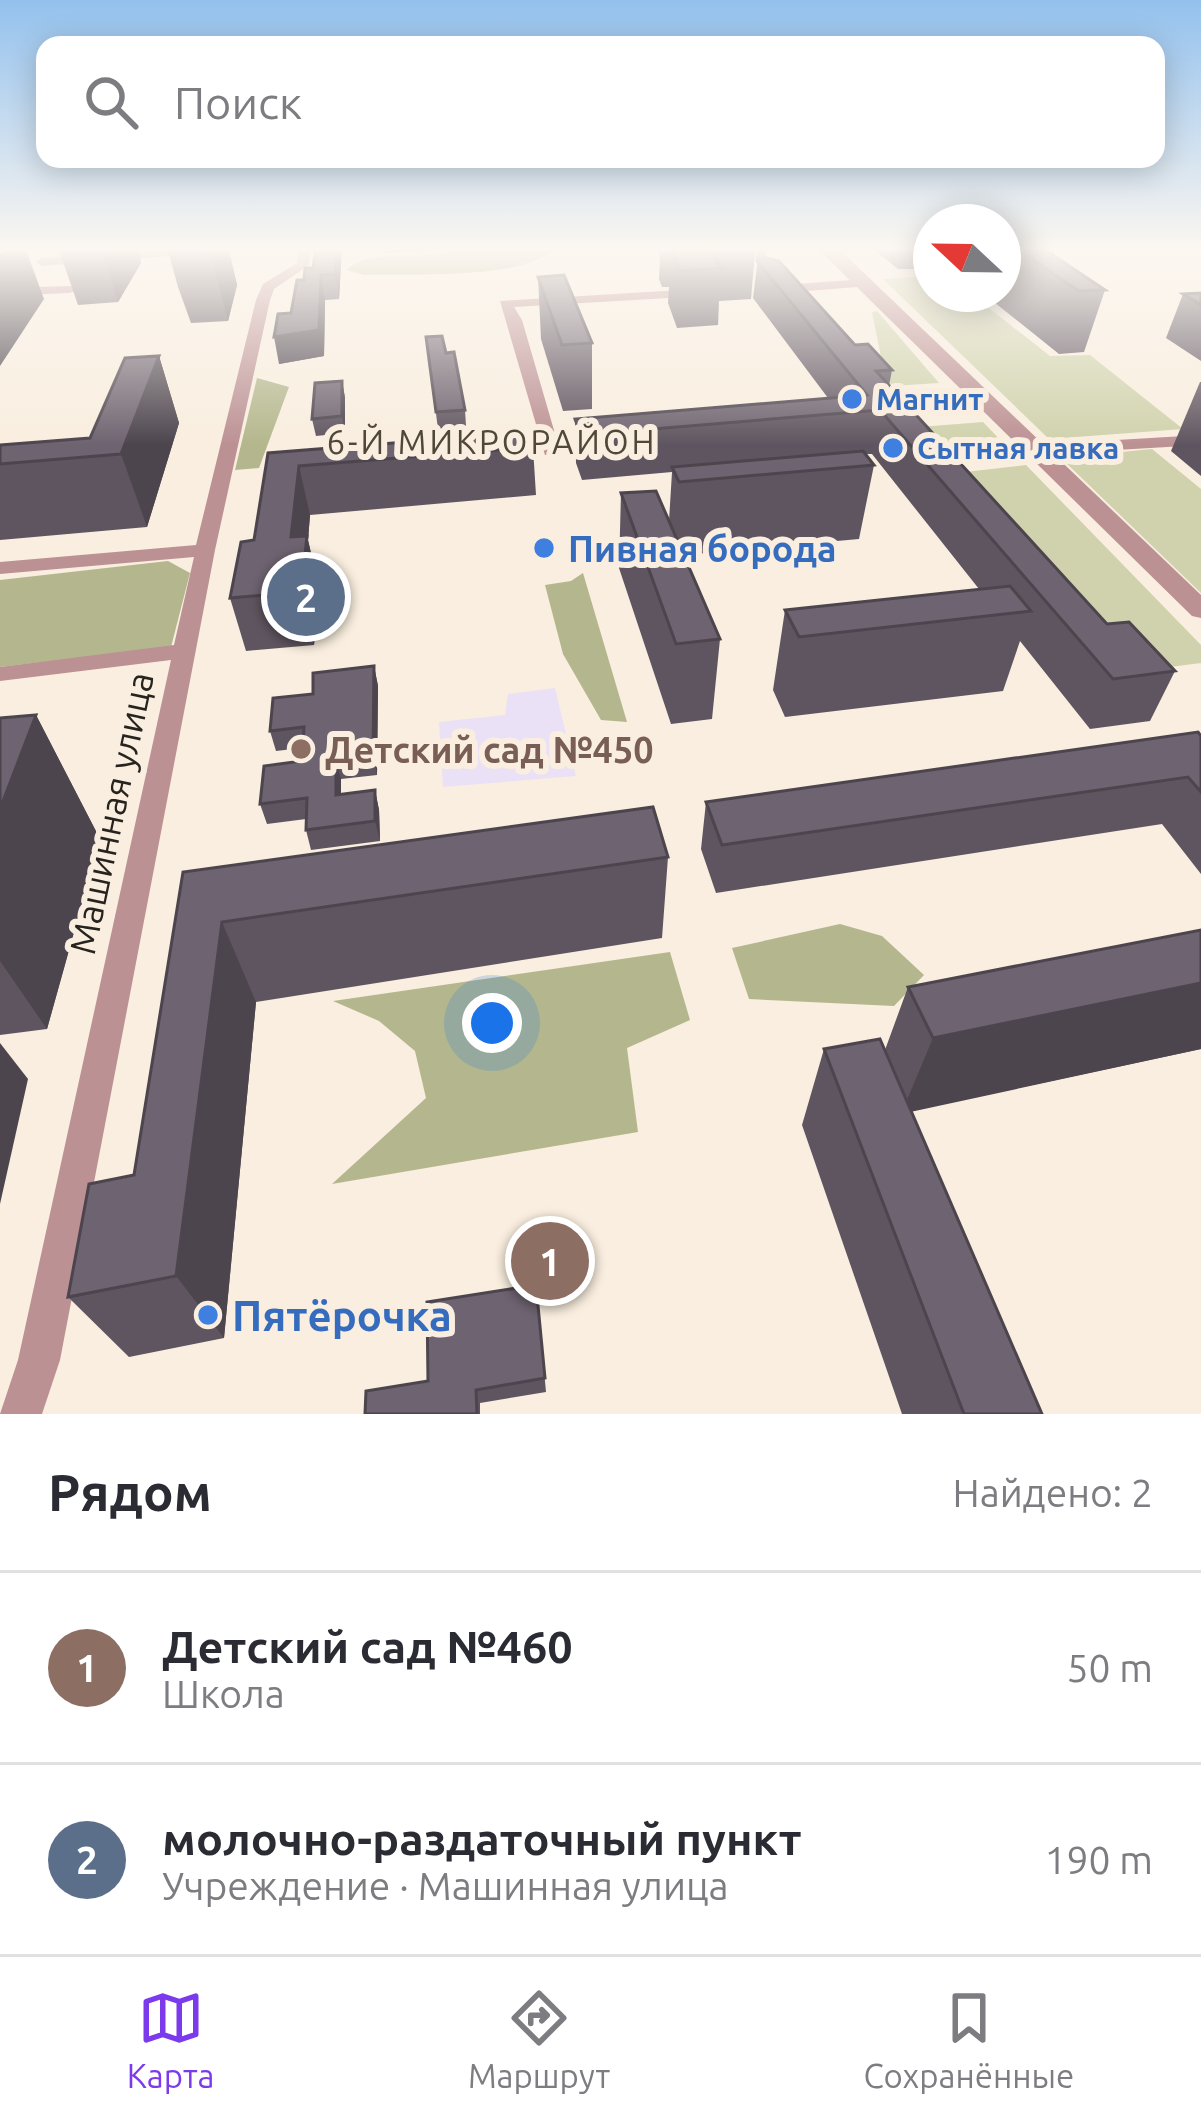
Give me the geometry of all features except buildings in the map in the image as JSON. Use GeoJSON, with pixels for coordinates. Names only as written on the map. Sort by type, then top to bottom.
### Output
{"type":"FeatureCollection","features":[{"type":"Feature","properties":{"kind":"street","name":"Машинная улица"},"geometry":{"type":"LineString","coordinates":[[21,1414],[39,1360],[205,550],[260,313]]}},
{"type":"Feature","properties":{"kind":"street"},"geometry":{"type":"LineString","coordinates":[[509,313],[551,451]]}},
{"type":"Feature","properties":{"kind":"street"},"geometry":{"type":"LineString","coordinates":[[894,313],[1201,610]]}},
{"type":"Feature","properties":{"kind":"street"},"geometry":{"type":"LineString","coordinates":[[1032,450],[1201,440]]}},
{"type":"Feature","properties":{"kind":"street"},"geometry":{"type":"LineString","coordinates":[[0,568],[205,550]]}},
{"type":"Feature","properties":{"kind":"street"},"geometry":{"type":"LineString","coordinates":[[0,674],[184,651]]}},
{"type":"Feature","properties":{"kind":"shaded area"},"geometry":{"type":"Polygon","coordinates":[[[555,688],[576,776],[443,787],[439,722],[505,715],[508,694],[555,688]]]}},
{"type":"Feature","properties":{"kind":"green space"},"geometry":{"type":"Polygon","coordinates":[[[872,313],[879,313],[939,383],[893,386],[885,377],[872,313]]]}},
{"type":"Feature","properties":{"kind":"green space"},"geometry":{"type":"Polygon","coordinates":[[[918,313],[995,313],[1050,356],[1090,355],[1183,429],[1049,439],[918,313]]]}},
{"type":"Feature","properties":{"kind":"green space"},"geometry":{"type":"Polygon","coordinates":[[[257,378],[289,387],[259,468],[235,470],[257,378]]]}},
{"type":"Feature","properties":{"kind":"green space"},"geometry":{"type":"Polygon","coordinates":[[[983,422],[1008,448],[937,456],[919,427],[983,422]]]}},
{"type":"Feature","properties":{"kind":"green space"},"geometry":{"type":"Polygon","coordinates":[[[1152,449],[1201,489],[1201,593],[1061,458],[1152,449]]]}},
{"type":"Feature","properties":{"kind":"green space"},"geometry":{"type":"Polygon","coordinates":[[[1026,465],[1201,645],[1201,663],[1122,673],[948,474],[1026,465]]]}},
{"type":"Feature","properties":{"kind":"green space"},"geometry":{"type":"Polygon","coordinates":[[[168,561],[190,573],[171,647],[0,667],[0,580],[168,561]]]}},
{"type":"Feature","properties":{"kind":"green space"},"geometry":{"type":"Polygon","coordinates":[[[583,573],[627,722],[601,720],[563,654],[545,585],[571,581],[583,573]]]}},
{"type":"Feature","properties":{"kind":"green space"},"geometry":{"type":"Polygon","coordinates":[[[840,924],[882,936],[924,975],[894,1006],[749,999],[732,948],[840,924]]]}},
{"type":"Feature","properties":{"kind":"green space"},"geometry":{"type":"Polygon","coordinates":[[[670,952],[690,1020],[627,1048],[638,1132],[332,1184],[426,1098],[415,1051],[379,1021],[333,1001],[670,952]]]}},
{"type":"Feature","properties":{"kind":"place","name":"Магнит"},"geometry":{"type":"Point","coordinates":[852,399]}},
{"type":"Feature","properties":{"kind":"place","name":"Сытная лавка"},"geometry":{"type":"Point","coordinates":[893,448]}},
{"type":"Feature","properties":{"kind":"place","name":"Пивная борода"},"geometry":{"type":"Point","coordinates":[544,548]}},
{"type":"Feature","properties":{"kind":"place","name":"молочно-раздаточный пункт"},"geometry":{"type":"Point","coordinates":[306,597]}},
{"type":"Feature","properties":{"kind":"place","name":"Детский сад №450"},"geometry":{"type":"Point","coordinates":[301,749]}},
{"type":"Feature","properties":{"kind":"place","name":"Детский сад №460"},"geometry":{"type":"Point","coordinates":[550,1261]}},
{"type":"Feature","properties":{"kind":"place","name":"Пятёрочка"},"geometry":{"type":"Point","coordinates":[208,1315]}},
{"type":"Feature","properties":{"kind":"district","name":"6-Й МИКРОРАЙОН"},"geometry":{"type":"Point","coordinates":[492,441]}}]}
